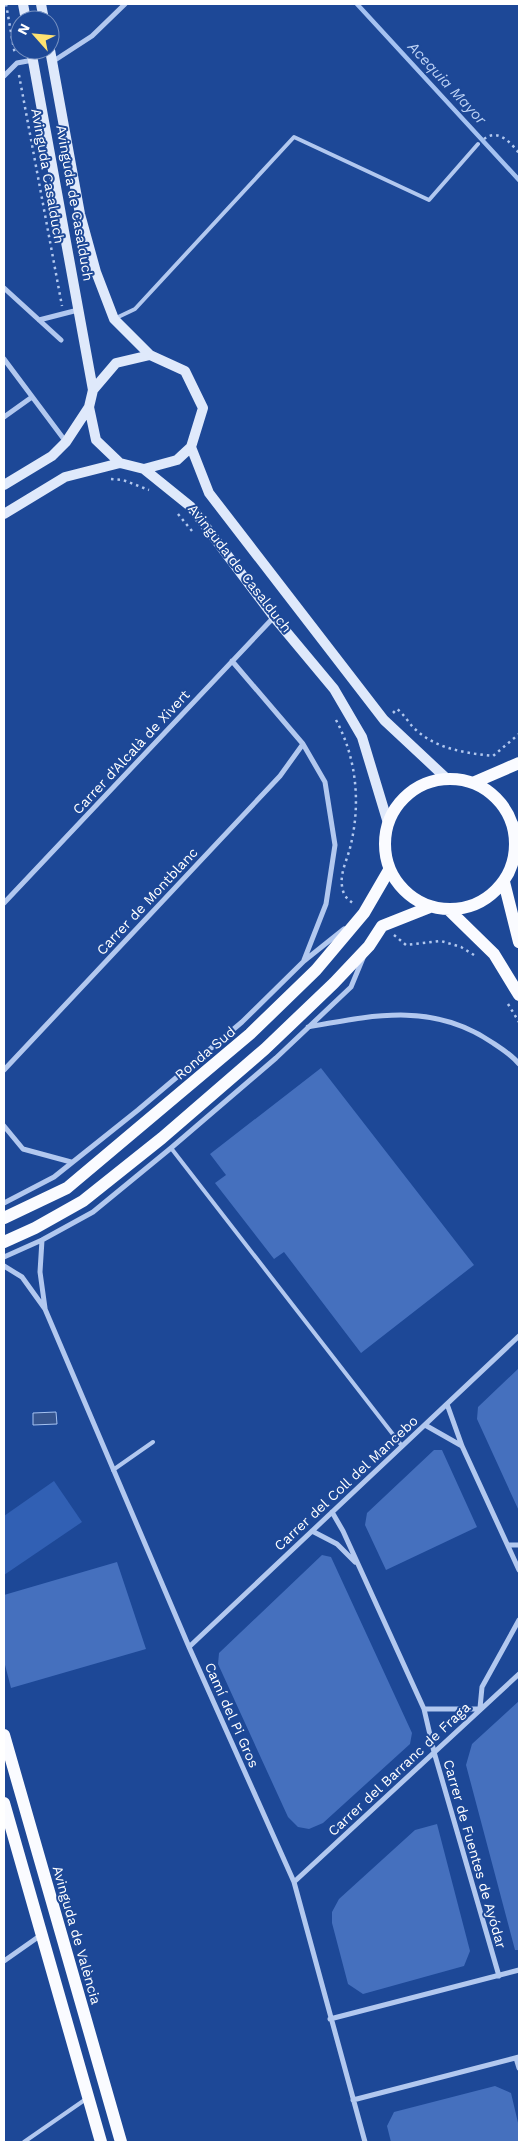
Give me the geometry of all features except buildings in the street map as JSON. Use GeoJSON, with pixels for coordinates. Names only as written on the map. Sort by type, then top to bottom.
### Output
{"type":"FeatureCollection","features":[{"type":"Feature","properties":{"kind":"main road","name":"Avinguda de Casalduch"},"geometry":{"type":"LineString","coordinates":[[33,60],[93,390]]}},
{"type":"Feature","properties":{"kind":"main road","name":"Avinguda de Casalduch"},"geometry":{"type":"LineString","coordinates":[[52,62],[80,214],[96,272],[114,319],[150,355]]}},
{"type":"Feature","properties":{"kind":"main road"},"geometry":{"type":"LineString","coordinates":[[4,485],[52,456],[66,442],[89,407],[93,390],[116,363],[150,355],[185,371],[203,408],[191,447],[177,460],[144,470],[120,464],[65,477],[4,514]]}},
{"type":"Feature","properties":{"kind":"main road"},"geometry":{"type":"LineString","coordinates":[[89,407],[96,440],[120,464]]}},
{"type":"Feature","properties":{"kind":"main road","name":"Avinguda de Casalduch"},"geometry":{"type":"LineString","coordinates":[[191,447],[209,493],[384,720],[446,778]]}},
{"type":"Feature","properties":{"kind":"main road","name":"Avinguda de Casalduch"},"geometry":{"type":"LineString","coordinates":[[144,470],[191,507],[274,617],[334,689],[362,737],[388,823]]}},
{"type":"Feature","properties":{"kind":"main road"},"geometry":{"type":"LineString","coordinates":[[475,782],[519,763]]}},
{"type":"Feature","properties":{"kind":"main road"},"geometry":{"type":"LineString","coordinates":[[446,778],[475,782],[500,800],[516,821],[517,855],[504,882],[478,904],[449,910],[430,907],[407,894],[389,870],[384,850],[388,823],[402,800],[421,784],[446,778]]}},
{"type":"Feature","properties":{"kind":"main road","name":"Ronda Sud"},"geometry":{"type":"LineString","coordinates":[[4,1218],[67,1188],[148,1122],[257,1028],[316,970],[364,913],[389,870]]}},
{"type":"Feature","properties":{"kind":"main road"},"geometry":{"type":"LineString","coordinates":[[504,882],[519,942]]}},
{"type":"Feature","properties":{"kind":"main road"},"geometry":{"type":"LineString","coordinates":[[4,1242],[35,1228],[83,1201],[162,1138],[265,1050],[369,946],[382,926],[430,907]]}},
{"type":"Feature","properties":{"kind":"main road"},"geometry":{"type":"LineString","coordinates":[[449,910],[494,954],[519,995]]}},
{"type":"Feature","properties":{"kind":"main road","name":"Avinguda de València"},"geometry":{"type":"LineString","coordinates":[[4,1735],[121,2142]]}},
{"type":"Feature","properties":{"kind":"main road"},"geometry":{"type":"LineString","coordinates":[[4,1803],[101,2142]]}},
{"type":"Feature","properties":{"kind":"street"},"geometry":{"type":"LineString","coordinates":[[52,62],[92,36],[125,4]]}},
{"type":"Feature","properties":{"kind":"street"},"geometry":{"type":"LineString","coordinates":[[4,76],[23,60]]}},
{"type":"Feature","properties":{"kind":"street"},"geometry":{"type":"LineString","coordinates":[[4,288],[61,340]]}},
{"type":"Feature","properties":{"kind":"street"},"geometry":{"type":"LineString","coordinates":[[39,320],[79,310]]}},
{"type":"Feature","properties":{"kind":"street"},"geometry":{"type":"LineString","coordinates":[[4,358],[66,442]]}},
{"type":"Feature","properties":{"kind":"street"},"geometry":{"type":"LineString","coordinates":[[4,417],[32,397]]}},
{"type":"Feature","properties":{"kind":"street","name":"Carrer d'Alcalà de Xivert"},"geometry":{"type":"LineString","coordinates":[[4,903],[274,617]]}},
{"type":"Feature","properties":{"kind":"street"},"geometry":{"type":"LineString","coordinates":[[232,661],[303,744],[325,782],[335,845],[326,904],[304,961]]}},
{"type":"Feature","properties":{"kind":"street","name":"Carrer de Montblanc"},"geometry":{"type":"LineString","coordinates":[[4,1070],[280,776],[303,744]]}},
{"type":"Feature","properties":{"kind":"street"},"geometry":{"type":"LineString","coordinates":[[4,1202],[54,1177],[138,1110],[242,1022],[304,961],[364,913]]}},
{"type":"Feature","properties":{"kind":"street"},"geometry":{"type":"LineString","coordinates":[[4,1258],[93,1212],[171,1148],[276,1058],[351,987],[369,946]]}},
{"type":"Feature","properties":{"kind":"street"},"geometry":{"type":"LineString","coordinates":[[308,1027],[389,1014],[435,1016],[476,1031],[514,1058],[519,1064]]}},
{"type":"Feature","properties":{"kind":"street"},"geometry":{"type":"LineString","coordinates":[[4,1126],[23,1148],[71,1162]]}},
{"type":"Feature","properties":{"kind":"street","name":"Camí del Pi Gros"},"geometry":{"type":"LineString","coordinates":[[42,1240],[40,1272],[45,1308]]}},
{"type":"Feature","properties":{"kind":"street","name":"Camí del Pi Gros"},"geometry":{"type":"LineString","coordinates":[[4,1266],[22,1278],[45,1308],[189,1647],[294,1882],[365,2142]]}},
{"type":"Feature","properties":{"kind":"street","name":"Carrer del Coll del Mancebo"},"geometry":{"type":"LineString","coordinates":[[189,1647],[519,1336]]}},
{"type":"Feature","properties":{"kind":"street"},"geometry":{"type":"LineString","coordinates":[[447,1404],[462,1446],[519,1570]]}},
{"type":"Feature","properties":{"kind":"street"},"geometry":{"type":"LineString","coordinates":[[425,1425],[462,1446]]}},
{"type":"Feature","properties":{"kind":"street","name":"Carrer de Fuentes de Ayódar"},"geometry":{"type":"LineString","coordinates":[[332,1512],[343,1531],[424,1710],[434,1752],[499,1976]]}},
{"type":"Feature","properties":{"kind":"street","name":"Carrer de Fuentes de Ayódar"},"geometry":{"type":"LineString","coordinates":[[312,1531],[337,1544],[357,1564]]}},
{"type":"Feature","properties":{"kind":"street"},"geometry":{"type":"LineString","coordinates":[[508,1545],[519,1546]]}},
{"type":"Feature","properties":{"kind":"street"},"geometry":{"type":"LineString","coordinates":[[424,1710],[480,1709],[482,1687],[519,1620]]}},
{"type":"Feature","properties":{"kind":"street","name":"Carrer del Barranc de Fraga"},"geometry":{"type":"LineString","coordinates":[[294,1882],[519,1674]]}},
{"type":"Feature","properties":{"kind":"street"},"geometry":{"type":"LineString","coordinates":[[4,1961],[41,1935]]}},
{"type":"Feature","properties":{"kind":"street"},"geometry":{"type":"LineString","coordinates":[[330,2019],[519,1970]]}},
{"type":"Feature","properties":{"kind":"street"},"geometry":{"type":"LineString","coordinates":[[353,2100],[518,2058],[519,2068]]}},
{"type":"Feature","properties":{"kind":"lane"},"geometry":{"type":"LineString","coordinates":[[114,319],[135,309],[294,137],[429,200],[478,144]]}},
{"type":"Feature","properties":{"kind":"lane"},"geometry":{"type":"LineString","coordinates":[[171,1148],[402,1446]]}},
{"type":"Feature","properties":{"kind":"lane"},"geometry":{"type":"LineString","coordinates":[[113,1470],[153,1442]]}},
{"type":"Feature","properties":{"kind":"lane"},"geometry":{"type":"LineString","coordinates":[[24,2142],[88,2098]]}},
{"type":"Feature","properties":{"kind":"path","name":"Avinguda Casalduch"},"geometry":{"type":"LineString","coordinates":[[6,4],[63,314]]}},
{"type":"Feature","properties":{"kind":"path"},"geometry":{"type":"LineString","coordinates":[[489,135],[497,135],[510,142],[519,153]]}},
{"type":"Feature","properties":{"kind":"path"},"geometry":{"type":"LineString","coordinates":[[104,479],[123,480],[150,490]]}},
{"type":"Feature","properties":{"kind":"path","name":"Avinguda de Casalduch"},"geometry":{"type":"LineString","coordinates":[[174,508],[192,532]]}},
{"type":"Feature","properties":{"kind":"path"},"geometry":{"type":"LineString","coordinates":[[384,720],[397,710],[430,741],[469,754],[493,756],[519,734]]}},
{"type":"Feature","properties":{"kind":"path"},"geometry":{"type":"LineString","coordinates":[[335,718],[348,748],[356,784],[355,823],[342,871],[342,885],[346,898],[364,913]]}},
{"type":"Feature","properties":{"kind":"path"},"geometry":{"type":"LineString","coordinates":[[348,748],[362,737]]}},
{"type":"Feature","properties":{"kind":"path"},"geometry":{"type":"LineString","coordinates":[[382,926],[406,945],[441,941],[461,947],[480,959]]}},
{"type":"Feature","properties":{"kind":"path"},"geometry":{"type":"LineString","coordinates":[[504,998],[519,1022]]}},
{"type":"Feature","properties":{"kind":"shaded area"},"geometry":{"type":"Polygon","coordinates":[[[56,1412],[57,1424],[33,1425],[33,1413],[56,1412]]]}},
{"type":"Feature","properties":{"kind":"shaded area"},"geometry":{"type":"Polygon","coordinates":[[[54,1481],[82,1522],[4,1575],[4,1516],[54,1481]]]}},
{"type":"Feature","properties":{"kind":"waterway","name":"Acequia Mayor"},"geometry":{"type":"LineString","coordinates":[[357,4],[519,180]]}}]}
